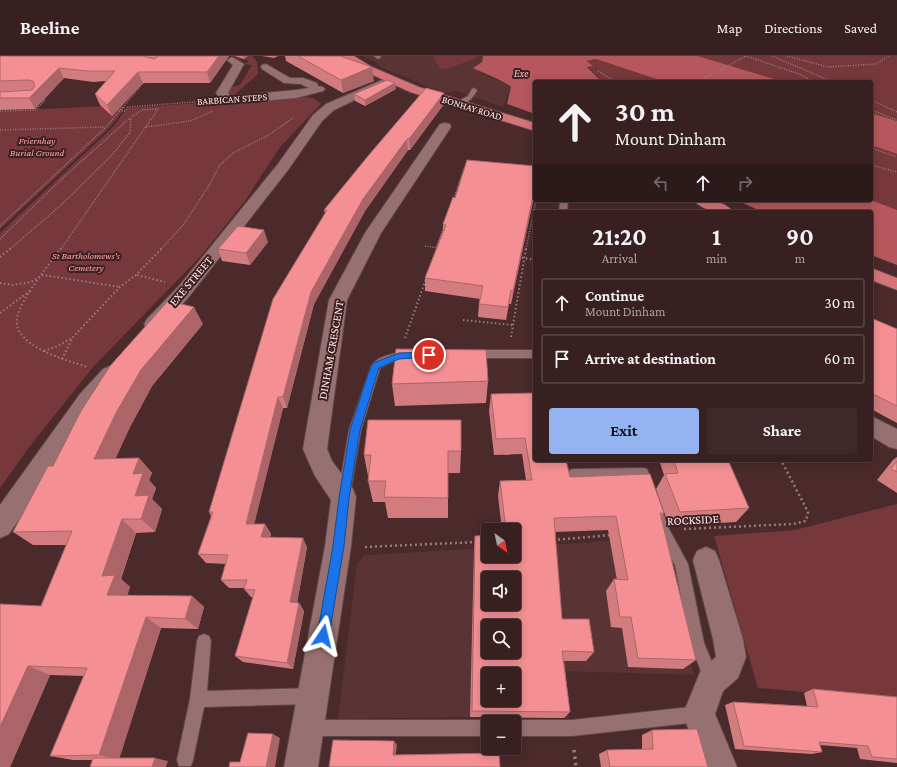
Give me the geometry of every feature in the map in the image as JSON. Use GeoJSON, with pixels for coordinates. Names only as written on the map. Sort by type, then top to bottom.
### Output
{"type":"FeatureCollection","features":[{"type":"Feature","properties":{"kind":"highway","name":"BONHAY ROAD"},"geometry":{"type":"LineString","coordinates":[[349,56],[388,80],[457,104],[533,126]]}},
{"type":"Feature","properties":{"kind":"highway"},"geometry":{"type":"LineString","coordinates":[[706,202],[721,210]]}},
{"type":"Feature","properties":{"kind":"highway"},"geometry":{"type":"LineString","coordinates":[[873,275],[897,284]]}},
{"type":"Feature","properties":{"kind":"street"},"geometry":{"type":"LineString","coordinates":[[228,100],[222,93],[239,64],[232,60]]}},
{"type":"Feature","properties":{"kind":"street"},"geometry":{"type":"LineString","coordinates":[[266,67],[288,82],[307,82],[342,100]]}},
{"type":"Feature","properties":{"kind":"street","name":"EXE STREET"},"geometry":{"type":"LineString","coordinates":[[144,335],[187,287],[283,167],[320,116],[330,107],[342,100],[388,80]]}},
{"type":"Feature","properties":{"kind":"street","name":"BARBICAN STEPS"},"geometry":{"type":"LineString","coordinates":[[228,100],[296,94],[319,89]]}},
{"type":"Feature","properties":{"kind":"street","name":"DINHAM CRESCENT"},"geometry":{"type":"LineString","coordinates":[[344,498],[325,472],[315,450],[338,300],[372,233],[445,127]]}},
{"type":"Feature","properties":{"kind":"street"},"geometry":{"type":"LineString","coordinates":[[0,526],[88,400],[116,366]]}},
{"type":"Feature","properties":{"kind":"street"},"geometry":{"type":"LineString","coordinates":[[873,426],[897,440]]}},
{"type":"Feature","properties":{"kind":"street"},"geometry":{"type":"LineString","coordinates":[[301,767],[338,546],[344,498]]}},
{"type":"Feature","properties":{"kind":"street"},"geometry":{"type":"LineString","coordinates":[[706,560],[728,640],[731,657],[727,667],[712,681],[699,714],[715,758],[720,767]]}},
{"type":"Feature","properties":{"kind":"lane"},"geometry":{"type":"LineString","coordinates":[[457,104],[471,97],[474,90]]}},
{"type":"Feature","properties":{"kind":"lane"},"geometry":{"type":"LineString","coordinates":[[461,354],[533,354]]}},
{"type":"Feature","properties":{"kind":"lane"},"geometry":{"type":"LineString","coordinates":[[344,498],[355,430],[372,374],[376,366],[382,361],[399,356],[421,355]]}},
{"type":"Feature","properties":{"kind":"lane"},"geometry":{"type":"LineString","coordinates":[[574,474],[643,473],[663,531],[681,564],[697,643],[712,681]]}},
{"type":"Feature","properties":{"kind":"lane"},"geometry":{"type":"LineString","coordinates":[[185,760],[198,699],[204,641]]}},
{"type":"Feature","properties":{"kind":"lane"},"geometry":{"type":"LineString","coordinates":[[198,699],[313,696]]}},
{"type":"Feature","properties":{"kind":"lane"},"geometry":{"type":"LineString","coordinates":[[521,728],[572,728],[699,714]]}},
{"type":"Feature","properties":{"kind":"lane"},"geometry":{"type":"LineString","coordinates":[[307,728],[481,728]]}},
{"type":"Feature","properties":{"kind":"path"},"geometry":{"type":"LineString","coordinates":[[702,80],[746,56],[799,74],[811,80]]}},
{"type":"Feature","properties":{"kind":"path"},"geometry":{"type":"LineString","coordinates":[[772,56],[828,80]]}},
{"type":"Feature","properties":{"kind":"path"},"geometry":{"type":"LineString","coordinates":[[787,56],[828,67],[876,64],[889,56]]}},
{"type":"Feature","properties":{"kind":"path"},"geometry":{"type":"LineString","coordinates":[[598,71],[613,80]]}},
{"type":"Feature","properties":{"kind":"path"},"geometry":{"type":"LineString","coordinates":[[0,226],[106,127],[146,79]]}},
{"type":"Feature","properties":{"kind":"path"},"geometry":{"type":"LineString","coordinates":[[0,111],[36,110],[45,100],[40,100]]}},
{"type":"Feature","properties":{"kind":"path","name":"BARBICAN STEPS"},"geometry":{"type":"LineString","coordinates":[[120,111],[125,111],[128,107],[228,100]]}},
{"type":"Feature","properties":{"kind":"path"},"geometry":{"type":"LineString","coordinates":[[873,101],[897,112]]}},
{"type":"Feature","properties":{"kind":"path"},"geometry":{"type":"LineString","coordinates":[[0,239],[65,176],[131,117],[142,110],[158,109],[32,289],[24,302],[16,321],[20,332],[31,343],[44,351],[62,359],[116,366]]}},
{"type":"Feature","properties":{"kind":"path"},"geometry":{"type":"LineString","coordinates":[[873,111],[897,120]]}},
{"type":"Feature","properties":{"kind":"path"},"geometry":{"type":"LineString","coordinates":[[44,351],[58,346],[73,337],[120,287],[136,275],[184,224],[208,187],[220,165],[232,153],[267,136],[299,114],[320,116]]}},
{"type":"Feature","properties":{"kind":"path"},"geometry":{"type":"LineString","coordinates":[[0,257],[60,206],[112,155],[130,132],[131,117]]}},
{"type":"Feature","properties":{"kind":"path"},"geometry":{"type":"LineString","coordinates":[[0,130],[106,127]]}},
{"type":"Feature","properties":{"kind":"path"},"geometry":{"type":"LineString","coordinates":[[873,149],[897,157]]}},
{"type":"Feature","properties":{"kind":"path"},"geometry":{"type":"LineString","coordinates":[[873,166],[897,172]]}},
{"type":"Feature","properties":{"kind":"path"},"geometry":{"type":"LineString","coordinates":[[452,203],[464,169],[472,170]]}},
{"type":"Feature","properties":{"kind":"path"},"geometry":{"type":"LineString","coordinates":[[509,354],[524,258],[533,217]]}},
{"type":"Feature","properties":{"kind":"path"},"geometry":{"type":"LineString","coordinates":[[434,255],[444,226]]}},
{"type":"Feature","properties":{"kind":"path"},"geometry":{"type":"LineString","coordinates":[[425,246],[442,249]]}},
{"type":"Feature","properties":{"kind":"path"},"geometry":{"type":"LineString","coordinates":[[517,257],[533,260]]}},
{"type":"Feature","properties":{"kind":"path"},"geometry":{"type":"LineString","coordinates":[[0,283],[12,285],[31,282],[43,275],[120,287]]}},
{"type":"Feature","properties":{"kind":"path"},"geometry":{"type":"LineString","coordinates":[[136,275],[187,287]]}},
{"type":"Feature","properties":{"kind":"path"},"geometry":{"type":"LineString","coordinates":[[399,356],[427,276]]}},
{"type":"Feature","properties":{"kind":"path"},"geometry":{"type":"LineString","coordinates":[[0,313],[32,289]]}},
{"type":"Feature","properties":{"kind":"path"},"geometry":{"type":"LineString","coordinates":[[463,320],[513,325]]}},
{"type":"Feature","properties":{"kind":"path"},"geometry":{"type":"LineString","coordinates":[[62,359],[73,337]]}},
{"type":"Feature","properties":{"kind":"path","name":"ROCKSIDE"},"geometry":{"type":"LineString","coordinates":[[663,531],[794,524],[806,521],[808,512],[782,462]]}},
{"type":"Feature","properties":{"kind":"path"},"geometry":{"type":"LineString","coordinates":[[546,540],[616,535]]}},
{"type":"Feature","properties":{"kind":"path"},"geometry":{"type":"LineString","coordinates":[[338,546],[373,547],[480,542]]}},
{"type":"Feature","properties":{"kind":"shaded area"},"geometry":{"type":"Polygon","coordinates":[[[363,56],[483,56],[482,62],[474,68],[491,78],[508,83],[511,87],[503,107],[456,91],[444,93],[382,68],[377,63],[363,56]]]}},
{"type":"Feature","properties":{"kind":"shaded area"},"geometry":{"type":"Polygon","coordinates":[[[657,538],[694,675],[566,671],[569,718],[521,718],[521,715],[481,715],[481,717],[338,719],[357,564],[364,556],[481,548],[481,563],[521,563],[521,547],[657,538]]]}},
{"type":"Feature","properties":{"kind":"green space"},"geometry":{"type":"Polygon","coordinates":[[[248,56],[252,56],[257,62],[258,74],[233,96],[228,93],[230,88],[240,85],[252,65],[241,64],[249,62],[247,60],[234,59],[244,59],[248,56]]]}},
{"type":"Feature","properties":{"kind":"green space"},"geometry":{"type":"Polygon","coordinates":[[[433,56],[476,56],[476,58],[450,68],[440,69],[433,56]]]}},
{"type":"Feature","properties":{"kind":"green space"},"geometry":{"type":"Polygon","coordinates":[[[698,56],[897,56],[897,121],[873,114],[873,80],[777,80],[698,56]]]}},
{"type":"Feature","properties":{"kind":"green space"},"geometry":{"type":"Polygon","coordinates":[[[596,59],[659,80],[596,80],[599,78],[587,66],[593,66],[587,61],[596,59]]]}},
{"type":"Feature","properties":{"kind":"green space","name":"St Bartholomews's Cemetery"},"geometry":{"type":"Polygon","coordinates":[[[293,96],[313,98],[321,104],[280,147],[245,201],[200,257],[94,366],[30,446],[0,488],[0,233],[113,127],[124,112],[129,108],[293,96]]]}},
{"type":"Feature","properties":{"kind":"green space","name":"Friernhay Burial Ground"},"geometry":{"type":"Polygon","coordinates":[[[107,106],[126,107],[109,128],[0,229],[0,111],[107,106]]]}},
{"type":"Feature","properties":{"kind":"green space"},"geometry":{"type":"Polygon","coordinates":[[[873,146],[897,154],[897,210],[873,201],[873,146]]]}},
{"type":"Feature","properties":{"kind":"green space"},"geometry":{"type":"Polygon","coordinates":[[[897,504],[897,700],[758,688],[714,536],[795,530],[897,504]]]}},
{"type":"Feature","properties":{"kind":"water","name":"Exe"},"geometry":{"type":"Polygon","coordinates":[[[483,56],[698,56],[777,80],[659,80],[596,59],[587,61],[593,66],[587,67],[599,79],[596,80],[533,80],[533,113],[507,104],[511,87],[473,68],[482,62],[483,56]]]}},
{"type":"Feature","properties":{"kind":"water"},"geometry":{"type":"Polygon","coordinates":[[[873,114],[897,121],[897,154],[873,146],[873,114]]]}},
{"type":"Feature","properties":{"kind":"water"},"geometry":{"type":"Polygon","coordinates":[[[873,201],[897,210],[897,265],[873,256],[873,210],[758,210],[740,202],[873,202],[873,201]]]}},
{"type":"Feature","properties":{"kind":"building"},"geometry":{"type":"Polygon","coordinates":[[[0,56],[143,56],[154,59],[159,56],[219,56],[207,72],[138,72],[107,105],[95,94],[115,71],[87,71],[59,68],[29,98],[0,98],[0,92],[32,90],[35,86],[33,81],[28,80],[0,81],[0,56]]]}},
{"type":"Feature","properties":{"kind":"building"},"geometry":{"type":"Polygon","coordinates":[[[298,56],[340,56],[372,67],[341,80],[298,56]]]}},
{"type":"Feature","properties":{"kind":"building"},"geometry":{"type":"Polygon","coordinates":[[[387,80],[395,83],[365,100],[354,94],[387,80]]]}},
{"type":"Feature","properties":{"kind":"building"},"geometry":{"type":"Polygon","coordinates":[[[426,88],[444,93],[409,139],[407,139],[363,199],[311,292],[283,397],[278,397],[246,524],[265,524],[261,537],[303,538],[290,602],[299,603],[287,663],[235,656],[255,590],[244,589],[247,580],[221,580],[228,555],[198,554],[213,512],[209,512],[273,299],[327,210],[324,210],[426,88]]]}},
{"type":"Feature","properties":{"kind":"building"},"geometry":{"type":"Polygon","coordinates":[[[467,160],[533,166],[533,196],[513,291],[511,290],[508,307],[479,304],[483,286],[425,278],[446,225],[443,224],[453,197],[455,198],[467,160]]]}},
{"type":"Feature","properties":{"kind":"building"},"geometry":{"type":"Polygon","coordinates":[[[238,226],[264,230],[246,253],[218,249],[238,226]]]}},
{"type":"Feature","properties":{"kind":"building"},"geometry":{"type":"Polygon","coordinates":[[[168,301],[194,307],[141,370],[117,411],[94,459],[139,458],[133,474],[143,473],[135,496],[149,495],[141,519],[122,519],[102,576],[115,575],[107,595],[192,596],[185,619],[146,617],[99,755],[50,756],[87,668],[28,666],[0,727],[0,604],[41,606],[72,531],[13,532],[48,466],[53,466],[81,411],[110,366],[168,301]]]}},
{"type":"Feature","properties":{"kind":"building"},"geometry":{"type":"Polygon","coordinates":[[[873,319],[897,329],[897,406],[873,394],[873,319]]]}},
{"type":"Feature","properties":{"kind":"building"},"geometry":{"type":"Polygon","coordinates":[[[396,349],[486,350],[488,381],[392,384],[396,349]]]}},
{"type":"Feature","properties":{"kind":"building"},"geometry":{"type":"Polygon","coordinates":[[[533,393],[533,462],[566,462],[570,477],[650,474],[664,513],[660,513],[696,660],[638,658],[631,617],[620,617],[614,579],[628,580],[616,516],[554,518],[562,619],[589,619],[594,652],[562,651],[570,712],[472,711],[475,536],[481,536],[481,563],[521,563],[521,523],[505,523],[500,481],[532,480],[525,438],[496,439],[491,394],[533,393]]]}},
{"type":"Feature","properties":{"kind":"building"},"geometry":{"type":"Polygon","coordinates":[[[368,420],[461,420],[461,451],[448,451],[448,498],[384,497],[386,481],[368,481],[371,455],[364,455],[368,420]]]}},
{"type":"Feature","properties":{"kind":"building"},"geometry":{"type":"Polygon","coordinates":[[[897,461],[897,472],[891,469],[897,461]]]}},
{"type":"Feature","properties":{"kind":"building"},"geometry":{"type":"Polygon","coordinates":[[[675,462],[729,462],[749,508],[680,512],[665,474],[678,473],[675,462]]]}},
{"type":"Feature","properties":{"kind":"building"},"geometry":{"type":"Polygon","coordinates":[[[813,689],[897,697],[897,759],[872,757],[868,746],[819,742],[822,752],[744,746],[733,702],[818,707],[813,689]]]}},
{"type":"Feature","properties":{"kind":"building"},"geometry":{"type":"Polygon","coordinates":[[[697,729],[708,767],[610,767],[607,750],[653,749],[652,730],[697,729]]]}},
{"type":"Feature","properties":{"kind":"building"},"geometry":{"type":"Polygon","coordinates":[[[248,733],[273,734],[266,767],[229,767],[230,762],[240,762],[248,733]]]}},
{"type":"Feature","properties":{"kind":"building"},"geometry":{"type":"Polygon","coordinates":[[[333,740],[394,741],[393,755],[481,753],[481,755],[499,755],[500,767],[329,767],[333,740]]]}},
{"type":"Feature","properties":{"kind":"building"},"geometry":{"type":"Polygon","coordinates":[[[93,758],[155,758],[152,767],[90,767],[93,758]]]}},
{"type":"Feature","properties":{"kind":"route"},"geometry":{"type":"LineString","coordinates":[[323,636],[355,430],[372,374],[376,366],[382,361],[399,356],[429,355]]}}]}
